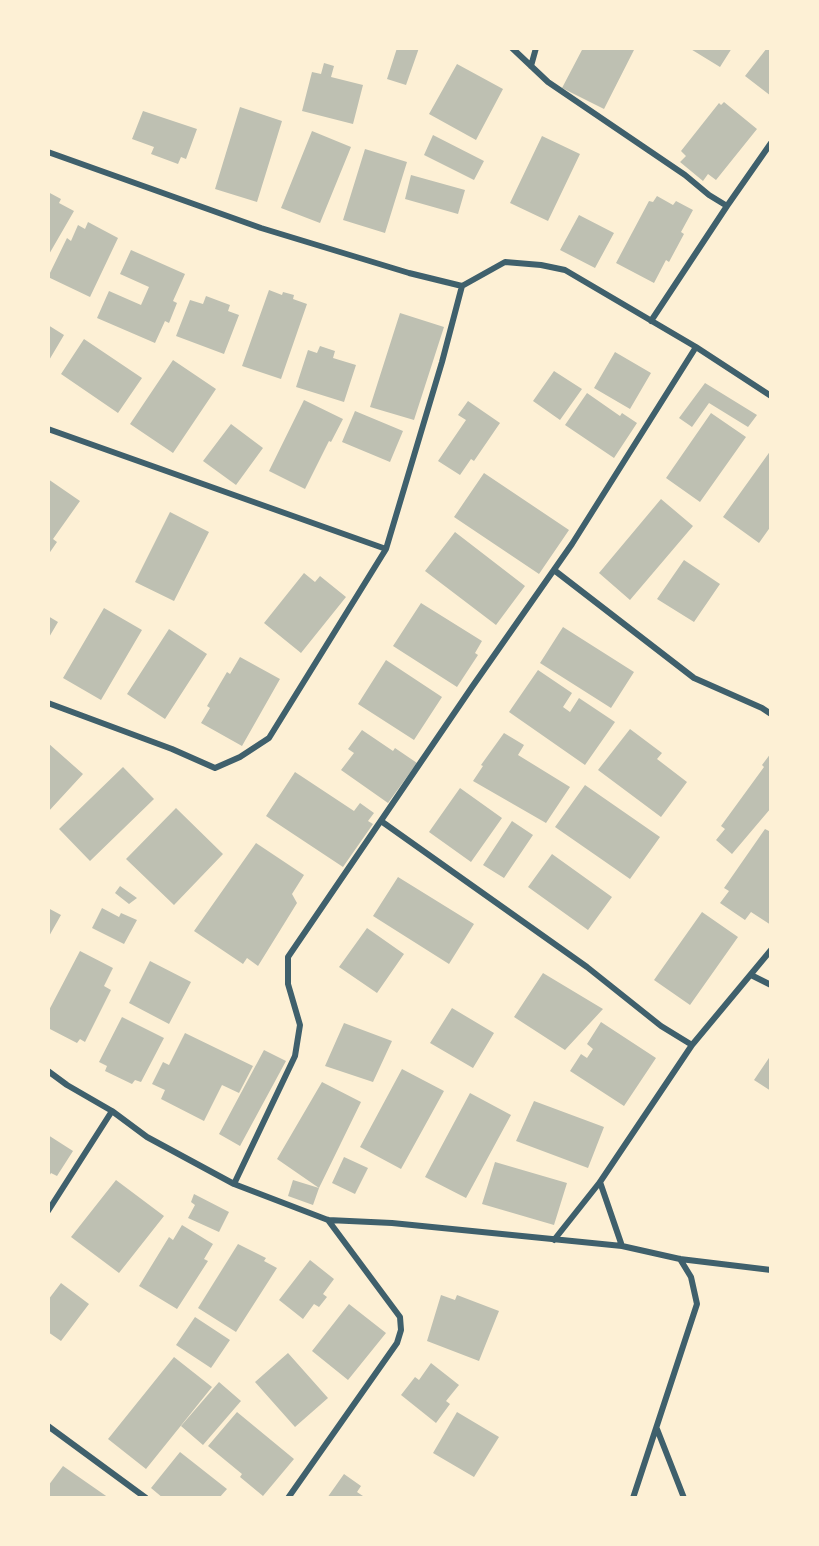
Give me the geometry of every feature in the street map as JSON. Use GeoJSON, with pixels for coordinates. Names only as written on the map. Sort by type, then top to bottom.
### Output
{"type":"FeatureCollection","features":[{"type":"Feature","properties":{"kind":"street"},"geometry":{"type":"LineString","coordinates":[[512,48],[548,82],[727,206]]}},
{"type":"Feature","properties":{"kind":"street"},"geometry":{"type":"LineString","coordinates":[[531,66],[536,48]]}},
{"type":"Feature","properties":{"kind":"street"},"geometry":{"type":"LineString","coordinates":[[651,321],[771,143]]}},
{"type":"Feature","properties":{"kind":"street"},"geometry":{"type":"LineString","coordinates":[[48,152],[261,228],[409,273],[462,286],[505,262],[565,270],[696,347],[771,396]]}},
{"type":"Feature","properties":{"kind":"street"},"geometry":{"type":"LineString","coordinates":[[48,703],[172,749],[215,768],[240,757],[268,738],[386,549],[442,362],[462,286]]}},
{"type":"Feature","properties":{"kind":"street"},"geometry":{"type":"LineString","coordinates":[[234,1184],[295,1056],[300,1025],[288,984],[288,957],[554,570],[696,347]]}},
{"type":"Feature","properties":{"kind":"street"},"geometry":{"type":"LineString","coordinates":[[48,429],[386,549]]}},
{"type":"Feature","properties":{"kind":"street"},"geometry":{"type":"LineString","coordinates":[[554,570],[694,678],[771,714]]}},
{"type":"Feature","properties":{"kind":"street"},"geometry":{"type":"LineString","coordinates":[[381,821],[587,967],[661,1026],[692,1045]]}},
{"type":"Feature","properties":{"kind":"street"},"geometry":{"type":"LineString","coordinates":[[554,1240],[600,1182],[692,1045],[771,950]]}},
{"type":"Feature","properties":{"kind":"street"},"geometry":{"type":"LineString","coordinates":[[751,975],[771,986]]}},
{"type":"Feature","properties":{"kind":"street"},"geometry":{"type":"LineString","coordinates":[[48,1071],[67,1085],[112,1111],[147,1137],[234,1184],[328,1220],[392,1223],[622,1246],[680,1260],[771,1269]]}},
{"type":"Feature","properties":{"kind":"street"},"geometry":{"type":"LineString","coordinates":[[48,1211],[112,1111]]}},
{"type":"Feature","properties":{"kind":"street"},"geometry":{"type":"LineString","coordinates":[[600,1182],[622,1246]]}},
{"type":"Feature","properties":{"kind":"street"},"geometry":{"type":"LineString","coordinates":[[288,1498],[397,1343],[401,1330],[400,1317],[328,1220]]}},
{"type":"Feature","properties":{"kind":"street"},"geometry":{"type":"LineString","coordinates":[[633,1498],[698,1304],[691,1277],[680,1260]]}},
{"type":"Feature","properties":{"kind":"street"},"geometry":{"type":"LineString","coordinates":[[48,1426],[146,1498]]}},
{"type":"Feature","properties":{"kind":"street"},"geometry":{"type":"LineString","coordinates":[[657,1428],[684,1498]]}},
{"type":"Feature","properties":{"kind":"building"},"geometry":{"type":"Polygon","coordinates":[[[397,48],[419,48],[406,85],[387,79],[397,48]]]}},
{"type":"Feature","properties":{"kind":"building"},"geometry":{"type":"Polygon","coordinates":[[[583,48],[635,48],[604,109],[562,88],[583,48]]]}},
{"type":"Feature","properties":{"kind":"building"},"geometry":{"type":"Polygon","coordinates":[[[689,48],[732,48],[720,67],[689,48]]]}},
{"type":"Feature","properties":{"kind":"building"},"geometry":{"type":"Polygon","coordinates":[[[767,48],[771,48],[771,96],[745,76],[767,48]]]}},
{"type":"Feature","properties":{"kind":"building"},"geometry":{"type":"Polygon","coordinates":[[[324,63],[334,66],[331,77],[363,85],[353,124],[302,111],[312,72],[321,74],[324,63]]]}},
{"type":"Feature","properties":{"kind":"building"},"geometry":{"type":"Polygon","coordinates":[[[457,64],[503,89],[476,140],[429,114],[457,64]]]}},
{"type":"Feature","properties":{"kind":"building"},"geometry":{"type":"Polygon","coordinates":[[[724,102],[757,129],[716,180],[708,174],[703,181],[680,162],[686,156],[681,151],[719,103],[721,105],[724,102]]]}},
{"type":"Feature","properties":{"kind":"building"},"geometry":{"type":"Polygon","coordinates":[[[240,107],[282,121],[257,202],[215,189],[240,107]]]}},
{"type":"Feature","properties":{"kind":"building"},"geometry":{"type":"Polygon","coordinates":[[[143,111],[197,129],[186,159],[181,157],[178,164],[151,154],[154,147],[132,139],[143,111]]]}},
{"type":"Feature","properties":{"kind":"building"},"geometry":{"type":"Polygon","coordinates":[[[312,131],[351,147],[320,223],[281,208],[312,131]]]}},
{"type":"Feature","properties":{"kind":"building"},"geometry":{"type":"Polygon","coordinates":[[[433,135],[484,161],[474,180],[424,155],[433,135]]]}},
{"type":"Feature","properties":{"kind":"building"},"geometry":{"type":"Polygon","coordinates":[[[542,136],[580,154],[548,221],[510,203],[542,136]]]}},
{"type":"Feature","properties":{"kind":"building"},"geometry":{"type":"Polygon","coordinates":[[[365,149],[407,162],[385,233],[343,220],[365,149]]]}},
{"type":"Feature","properties":{"kind":"building"},"geometry":{"type":"Polygon","coordinates":[[[411,175],[465,190],[458,214],[405,199],[411,175]]]}},
{"type":"Feature","properties":{"kind":"building"},"geometry":{"type":"Polygon","coordinates":[[[48,192],[61,199],[59,203],[74,211],[48,256],[48,192]]]}},
{"type":"Feature","properties":{"kind":"building"},"geometry":{"type":"Polygon","coordinates":[[[657,196],[673,205],[676,201],[693,210],[681,232],[684,234],[669,262],[666,260],[654,283],[616,263],[649,201],[653,202],[657,196]]]}},
{"type":"Feature","properties":{"kind":"building"},"geometry":{"type":"Polygon","coordinates":[[[579,215],[614,233],[595,268],[560,250],[579,215]]]}},
{"type":"Feature","properties":{"kind":"building"},"geometry":{"type":"Polygon","coordinates":[[[88,222],[118,238],[90,297],[48,277],[67,238],[71,241],[78,225],[85,229],[88,222]]]}},
{"type":"Feature","properties":{"kind":"building"},"geometry":{"type":"Polygon","coordinates":[[[131,250],[185,274],[173,301],[177,303],[169,323],[165,321],[155,343],[97,318],[109,291],[141,305],[149,287],[120,274],[131,250]]]}},
{"type":"Feature","properties":{"kind":"building"},"geometry":{"type":"Polygon","coordinates":[[[269,290],[282,295],[283,292],[294,295],[293,299],[307,304],[281,379],[242,366],[269,290]]]}},
{"type":"Feature","properties":{"kind":"building"},"geometry":{"type":"Polygon","coordinates":[[[206,296],[230,305],[228,311],[239,315],[224,354],[176,336],[190,300],[203,304],[206,296]]]}},
{"type":"Feature","properties":{"kind":"building"},"geometry":{"type":"Polygon","coordinates":[[[400,313],[444,327],[414,420],[370,407],[400,313]]]}},
{"type":"Feature","properties":{"kind":"building"},"geometry":{"type":"Polygon","coordinates":[[[48,325],[64,335],[48,362],[48,325]]]}},
{"type":"Feature","properties":{"kind":"building"},"geometry":{"type":"Polygon","coordinates":[[[84,339],[142,378],[118,413],[61,374],[84,339]]]}},
{"type":"Feature","properties":{"kind":"building"},"geometry":{"type":"Polygon","coordinates":[[[320,346],[335,351],[333,358],[356,365],[344,402],[296,387],[308,350],[317,353],[320,346]]]}},
{"type":"Feature","properties":{"kind":"building"},"geometry":{"type":"Polygon","coordinates":[[[615,352],[651,373],[630,409],[594,388],[615,352]]]}},
{"type":"Feature","properties":{"kind":"building"},"geometry":{"type":"Polygon","coordinates":[[[173,360],[216,389],[173,453],[130,424],[173,360]]]}},
{"type":"Feature","properties":{"kind":"building"},"geometry":{"type":"Polygon","coordinates":[[[554,371],[582,389],[560,420],[533,401],[554,371]]]}},
{"type":"Feature","properties":{"kind":"building"},"geometry":{"type":"Polygon","coordinates":[[[705,383],[757,415],[748,427],[709,403],[692,427],[679,418],[705,383]]]}},
{"type":"Feature","properties":{"kind":"building"},"geometry":{"type":"Polygon","coordinates":[[[587,393],[620,416],[622,413],[637,423],[614,458],[565,425],[587,393]]]}},
{"type":"Feature","properties":{"kind":"building"},"geometry":{"type":"Polygon","coordinates":[[[304,400],[343,419],[331,442],[329,441],[305,489],[269,471],[304,400]]]}},
{"type":"Feature","properties":{"kind":"building"},"geometry":{"type":"Polygon","coordinates":[[[468,401],[500,423],[474,461],[471,459],[460,475],[438,461],[466,420],[458,415],[468,401]]]}},
{"type":"Feature","properties":{"kind":"building"},"geometry":{"type":"Polygon","coordinates":[[[355,411],[403,431],[390,462],[342,442],[355,411]]]}},
{"type":"Feature","properties":{"kind":"building"},"geometry":{"type":"Polygon","coordinates":[[[711,413],[746,437],[700,502],[666,478],[711,413]]]}},
{"type":"Feature","properties":{"kind":"building"},"geometry":{"type":"Polygon","coordinates":[[[231,424],[263,448],[236,485],[203,461],[231,424]]]}},
{"type":"Feature","properties":{"kind":"building"},"geometry":{"type":"Polygon","coordinates":[[[771,450],[771,526],[759,543],[723,517],[771,450]]]}},
{"type":"Feature","properties":{"kind":"building"},"geometry":{"type":"Polygon","coordinates":[[[484,473],[569,530],[539,574],[454,517],[484,473]]]}},
{"type":"Feature","properties":{"kind":"building"},"geometry":{"type":"Polygon","coordinates":[[[48,479],[80,501],[53,539],[57,542],[48,555],[48,479]]]}},
{"type":"Feature","properties":{"kind":"building"},"geometry":{"type":"Polygon","coordinates":[[[661,499],[693,526],[630,600],[599,573],[661,499]]]}},
{"type":"Feature","properties":{"kind":"building"},"geometry":{"type":"Polygon","coordinates":[[[170,512],[209,532],[174,601],[135,582],[170,512]]]}},
{"type":"Feature","properties":{"kind":"building"},"geometry":{"type":"Polygon","coordinates":[[[455,532],[525,586],[496,625],[425,571],[455,532]]]}},
{"type":"Feature","properties":{"kind":"building"},"geometry":{"type":"Polygon","coordinates":[[[684,560],[720,584],[694,622],[657,599],[684,560]]]}},
{"type":"Feature","properties":{"kind":"building"},"geometry":{"type":"Polygon","coordinates":[[[304,573],[315,582],[320,576],[346,597],[301,653],[264,623],[304,573]]]}},
{"type":"Feature","properties":{"kind":"building"},"geometry":{"type":"Polygon","coordinates":[[[421,603],[482,641],[475,653],[478,655],[457,687],[393,646],[421,603]]]}},
{"type":"Feature","properties":{"kind":"building"},"geometry":{"type":"Polygon","coordinates":[[[104,608],[142,630],[101,700],[63,678],[104,608]]]}},
{"type":"Feature","properties":{"kind":"building"},"geometry":{"type":"Polygon","coordinates":[[[48,616],[58,622],[48,639],[48,616]]]}},
{"type":"Feature","properties":{"kind":"building"},"geometry":{"type":"Polygon","coordinates":[[[563,627],[634,672],[611,708],[540,663],[563,627]]]}},
{"type":"Feature","properties":{"kind":"building"},"geometry":{"type":"Polygon","coordinates":[[[169,629],[207,654],[165,719],[127,694],[169,629]]]}},
{"type":"Feature","properties":{"kind":"building"},"geometry":{"type":"Polygon","coordinates":[[[240,657],[280,679],[242,746],[201,723],[210,708],[207,706],[227,672],[230,674],[240,657]]]}},
{"type":"Feature","properties":{"kind":"building"},"geometry":{"type":"Polygon","coordinates":[[[386,660],[442,697],[414,740],[358,704],[386,660]]]}},
{"type":"Feature","properties":{"kind":"building"},"geometry":{"type":"Polygon","coordinates":[[[538,670],[572,693],[563,707],[570,712],[579,698],[615,722],[585,765],[509,712],[538,670]]]}},
{"type":"Feature","properties":{"kind":"building"},"geometry":{"type":"Polygon","coordinates":[[[630,729],[662,753],[657,759],[687,782],[661,817],[598,770],[630,729]]]}},
{"type":"Feature","properties":{"kind":"building"},"geometry":{"type":"Polygon","coordinates":[[[362,730],[393,751],[395,748],[417,763],[388,803],[341,770],[354,753],[348,749],[362,730]]]}},
{"type":"Feature","properties":{"kind":"building"},"geometry":{"type":"Polygon","coordinates":[[[504,733],[524,745],[518,755],[570,787],[546,823],[473,781],[483,766],[481,765],[504,733]]]}},
{"type":"Feature","properties":{"kind":"building"},"geometry":{"type":"Polygon","coordinates":[[[48,743],[83,774],[48,812],[48,743]]]}},
{"type":"Feature","properties":{"kind":"building"},"geometry":{"type":"Polygon","coordinates":[[[771,753],[771,808],[732,854],[716,840],[725,829],[721,826],[764,767],[762,765],[771,753]]]}},
{"type":"Feature","properties":{"kind":"building"},"geometry":{"type":"Polygon","coordinates":[[[123,767],[154,799],[90,861],[59,829],[123,767]]]}},
{"type":"Feature","properties":{"kind":"building"},"geometry":{"type":"Polygon","coordinates":[[[295,772],[354,811],[360,803],[374,813],[368,821],[373,824],[343,867],[266,816],[295,772]]]}},
{"type":"Feature","properties":{"kind":"building"},"geometry":{"type":"Polygon","coordinates":[[[585,785],[660,837],[630,879],[555,827],[585,785]]]}},
{"type":"Feature","properties":{"kind":"building"},"geometry":{"type":"Polygon","coordinates":[[[460,788],[502,818],[471,862],[429,832],[460,788]]]}},
{"type":"Feature","properties":{"kind":"building"},"geometry":{"type":"Polygon","coordinates":[[[176,808],[223,854],[174,905],[126,859],[176,808]]]}},
{"type":"Feature","properties":{"kind":"building"},"geometry":{"type":"Polygon","coordinates":[[[512,821],[533,835],[504,878],[483,865],[512,821]]]}},
{"type":"Feature","properties":{"kind":"building"},"geometry":{"type":"Polygon","coordinates":[[[765,829],[771,832],[771,925],[751,912],[745,920],[720,903],[729,891],[724,888],[765,829]]]}},
{"type":"Feature","properties":{"kind":"building"},"geometry":{"type":"Polygon","coordinates":[[[256,843],[304,875],[292,894],[297,903],[258,966],[247,958],[243,964],[194,931],[256,843]]]}},
{"type":"Feature","properties":{"kind":"building"},"geometry":{"type":"Polygon","coordinates":[[[552,854],[612,897],[588,930],[528,887],[552,854]]]}},
{"type":"Feature","properties":{"kind":"building"},"geometry":{"type":"Polygon","coordinates":[[[398,877],[474,924],[449,964],[373,916],[398,877]]]}},
{"type":"Feature","properties":{"kind":"building"},"geometry":{"type":"Polygon","coordinates":[[[120,886],[137,898],[129,904],[115,893],[120,886]]]}},
{"type":"Feature","properties":{"kind":"building"},"geometry":{"type":"Polygon","coordinates":[[[48,908],[61,915],[48,938],[48,908]]]}},
{"type":"Feature","properties":{"kind":"building"},"geometry":{"type":"Polygon","coordinates":[[[102,908],[119,917],[121,913],[137,920],[124,944],[92,928],[102,908]]]}},
{"type":"Feature","properties":{"kind":"building"},"geometry":{"type":"Polygon","coordinates":[[[702,912],[738,937],[690,1005],[654,980],[702,912]]]}},
{"type":"Feature","properties":{"kind":"building"},"geometry":{"type":"Polygon","coordinates":[[[367,928],[404,954],[377,993],[339,967],[367,928]]]}},
{"type":"Feature","properties":{"kind":"building"},"geometry":{"type":"Polygon","coordinates":[[[80,951],[113,968],[104,986],[111,990],[85,1042],[80,1039],[77,1043],[48,1028],[48,1012],[80,951]]]}},
{"type":"Feature","properties":{"kind":"building"},"geometry":{"type":"Polygon","coordinates":[[[150,961],[191,982],[169,1024],[129,1003],[150,961]]]}},
{"type":"Feature","properties":{"kind":"building"},"geometry":{"type":"Polygon","coordinates":[[[543,973],[603,1009],[565,1050],[514,1017],[543,973]]]}},
{"type":"Feature","properties":{"kind":"building"},"geometry":{"type":"Polygon","coordinates":[[[452,1008],[494,1033],[473,1068],[430,1043],[452,1008]]]}},
{"type":"Feature","properties":{"kind":"building"},"geometry":{"type":"Polygon","coordinates":[[[122,1017],[164,1038],[141,1082],[135,1080],[132,1084],[105,1071],[107,1066],[99,1062],[122,1017]]]}},
{"type":"Feature","properties":{"kind":"building"},"geometry":{"type":"Polygon","coordinates":[[[601,1022],[656,1058],[624,1106],[570,1071],[581,1054],[587,1058],[593,1049],[587,1044],[601,1022]]]}},
{"type":"Feature","properties":{"kind":"building"},"geometry":{"type":"Polygon","coordinates":[[[344,1023],[392,1041],[373,1082],[325,1066],[344,1023]]]}},
{"type":"Feature","properties":{"kind":"building"},"geometry":{"type":"Polygon","coordinates":[[[185,1033],[253,1066],[239,1093],[222,1085],[204,1121],[161,1099],[165,1090],[152,1084],[163,1062],[169,1065],[185,1033]]]}},
{"type":"Feature","properties":{"kind":"building"},"geometry":{"type":"Polygon","coordinates":[[[264,1050],[286,1061],[240,1146],[219,1134],[264,1050]]]}},
{"type":"Feature","properties":{"kind":"building"},"geometry":{"type":"Polygon","coordinates":[[[771,1055],[771,1091],[754,1080],[771,1055]]]}},
{"type":"Feature","properties":{"kind":"building"},"geometry":{"type":"Polygon","coordinates":[[[402,1069],[444,1091],[401,1169],[360,1147],[402,1069]]]}},
{"type":"Feature","properties":{"kind":"building"},"geometry":{"type":"Polygon","coordinates":[[[322,1082],[361,1102],[319,1188],[277,1159],[322,1082]]]}},
{"type":"Feature","properties":{"kind":"building"},"geometry":{"type":"Polygon","coordinates":[[[470,1093],[511,1115],[466,1198],[425,1177],[470,1093]]]}},
{"type":"Feature","properties":{"kind":"building"},"geometry":{"type":"Polygon","coordinates":[[[534,1101],[604,1127],[588,1168],[516,1141],[534,1101]]]}},
{"type":"Feature","properties":{"kind":"building"},"geometry":{"type":"Polygon","coordinates":[[[48,1135],[73,1151],[57,1176],[51,1173],[48,1178],[48,1135]]]}},
{"type":"Feature","properties":{"kind":"building"},"geometry":{"type":"Polygon","coordinates":[[[344,1157],[368,1168],[355,1194],[332,1183],[344,1157]]]}},
{"type":"Feature","properties":{"kind":"building"},"geometry":{"type":"Polygon","coordinates":[[[495,1162],[567,1183],[554,1225],[482,1204],[495,1162]]]}},
{"type":"Feature","properties":{"kind":"building"},"geometry":{"type":"Polygon","coordinates":[[[116,1180],[164,1216],[119,1273],[71,1237],[116,1180]]]}},
{"type":"Feature","properties":{"kind":"building"},"geometry":{"type":"Polygon","coordinates":[[[293,1180],[319,1188],[313,1205],[288,1196],[293,1180]]]}},
{"type":"Feature","properties":{"kind":"building"},"geometry":{"type":"Polygon","coordinates":[[[194,1194],[229,1212],[219,1232],[188,1218],[195,1205],[191,1202],[194,1194]]]}},
{"type":"Feature","properties":{"kind":"building"},"geometry":{"type":"Polygon","coordinates":[[[182,1225],[213,1244],[204,1259],[208,1261],[177,1309],[139,1286],[169,1237],[173,1240],[182,1225]]]}},
{"type":"Feature","properties":{"kind":"building"},"geometry":{"type":"Polygon","coordinates":[[[238,1244],[266,1258],[264,1261],[277,1268],[236,1332],[198,1308],[238,1244]]]}},
{"type":"Feature","properties":{"kind":"building"},"geometry":{"type":"Polygon","coordinates":[[[310,1260],[334,1279],[323,1294],[327,1297],[319,1307],[314,1304],[303,1319],[279,1300],[310,1260]]]}},
{"type":"Feature","properties":{"kind":"building"},"geometry":{"type":"Polygon","coordinates":[[[61,1283],[89,1304],[61,1341],[48,1332],[48,1300],[61,1283]]]}},
{"type":"Feature","properties":{"kind":"building"},"geometry":{"type":"Polygon","coordinates":[[[441,1295],[455,1300],[457,1295],[499,1311],[479,1361],[427,1341],[441,1295]]]}},
{"type":"Feature","properties":{"kind":"building"},"geometry":{"type":"Polygon","coordinates":[[[349,1304],[386,1333],[348,1380],[312,1351],[349,1304]]]}},
{"type":"Feature","properties":{"kind":"building"},"geometry":{"type":"Polygon","coordinates":[[[195,1317],[230,1340],[211,1368],[176,1345],[195,1317]]]}},
{"type":"Feature","properties":{"kind":"building"},"geometry":{"type":"Polygon","coordinates":[[[288,1353],[328,1398],[295,1427],[255,1382],[288,1353]]]}},
{"type":"Feature","properties":{"kind":"building"},"geometry":{"type":"Polygon","coordinates":[[[174,1357],[212,1387],[146,1469],[108,1439],[174,1357]]]}},
{"type":"Feature","properties":{"kind":"building"},"geometry":{"type":"Polygon","coordinates":[[[431,1363],[459,1385],[446,1401],[450,1404],[436,1423],[401,1395],[415,1377],[419,1380],[431,1363]]]}},
{"type":"Feature","properties":{"kind":"building"},"geometry":{"type":"Polygon","coordinates":[[[219,1382],[241,1401],[203,1445],[181,1426],[219,1382]]]}},
{"type":"Feature","properties":{"kind":"building"},"geometry":{"type":"Polygon","coordinates":[[[237,1412],[294,1459],[263,1496],[240,1477],[242,1474],[208,1446],[237,1412]]]}},
{"type":"Feature","properties":{"kind":"building"},"geometry":{"type":"Polygon","coordinates":[[[457,1412],[499,1437],[474,1477],[433,1453],[457,1412]]]}},
{"type":"Feature","properties":{"kind":"building"},"geometry":{"type":"Polygon","coordinates":[[[180,1452],[227,1489],[219,1498],[163,1498],[151,1488],[180,1452]]]}},
{"type":"Feature","properties":{"kind":"building"},"geometry":{"type":"Polygon","coordinates":[[[63,1466],[109,1498],[48,1498],[48,1486],[63,1466]]]}},
{"type":"Feature","properties":{"kind":"building"},"geometry":{"type":"Polygon","coordinates":[[[344,1474],[361,1486],[357,1492],[366,1498],[327,1498],[344,1474]]]}}]}
